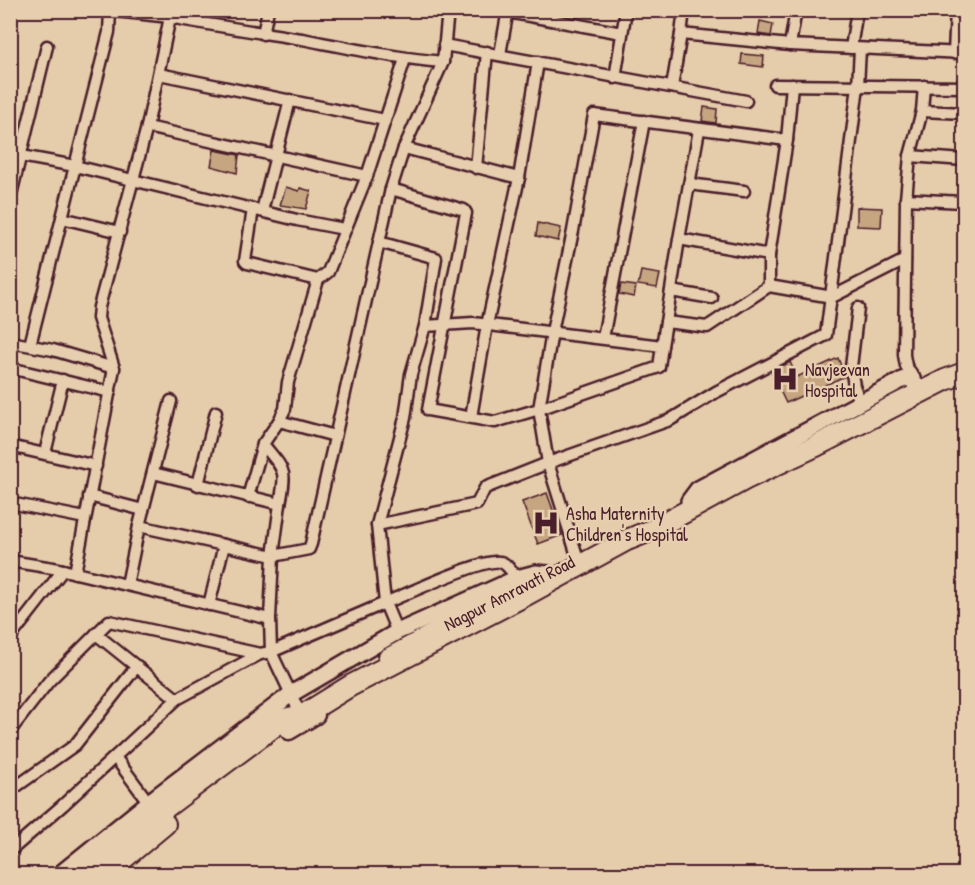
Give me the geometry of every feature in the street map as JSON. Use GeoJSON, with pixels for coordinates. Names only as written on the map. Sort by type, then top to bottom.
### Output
{"type":"FeatureCollection","features":[{"type":"Feature","properties":{"kind":"highway"},"geometry":{"type":"LineString","coordinates":[[293,714],[525,596],[746,479],[964,373]]}},
{"type":"Feature","properties":{"kind":"highway","name":"Nagpur Amravati Road"},"geometry":{"type":"LineString","coordinates":[[83,874],[153,808],[293,714]]}},
{"type":"Feature","properties":{"kind":"highway","name":"Nagpur Amravati Road"},"geometry":{"type":"LineString","coordinates":[[105,874],[293,714]]}},
{"type":"Feature","properties":{"kind":"main road","name":"Nagpur Amravati Road"},"geometry":{"type":"LineString","coordinates":[[293,714],[402,648],[476,609],[578,559],[624,532],[648,522],[917,385],[964,364]]}},
{"type":"Feature","properties":{"kind":"main road","name":"Nagpur Amravati Road"},"geometry":{"type":"LineString","coordinates":[[293,714],[363,687],[805,458],[964,382]]}},
{"type":"Feature","properties":{"kind":"street"},"geometry":{"type":"LineString","coordinates":[[264,34],[268,10]]}},
{"type":"Feature","properties":{"kind":"street"},"geometry":{"type":"LineString","coordinates":[[615,78],[626,10]]}},
{"type":"Feature","properties":{"kind":"street"},"geometry":{"type":"LineString","coordinates":[[672,87],[684,10]]}},
{"type":"Feature","properties":{"kind":"street"},"geometry":{"type":"LineString","coordinates":[[790,45],[796,10]]}},
{"type":"Feature","properties":{"kind":"street"},"geometry":{"type":"LineString","coordinates":[[377,525],[477,504],[485,488],[670,420],[716,392],[826,335],[858,86],[855,48],[856,10]]}},
{"type":"Feature","properties":{"kind":"street"},"geometry":{"type":"LineString","coordinates":[[681,34],[790,45],[959,53],[956,10]]}},
{"type":"Feature","properties":{"kind":"street"},"geometry":{"type":"LineString","coordinates":[[30,345],[109,32],[108,11],[170,17],[405,59],[443,62]]}},
{"type":"Feature","properties":{"kind":"street"},"geometry":{"type":"LineString","coordinates":[[139,525],[273,556],[309,549],[391,189],[404,148],[443,62],[445,11]]}},
{"type":"Feature","properties":{"kind":"street"},"geometry":{"type":"LineString","coordinates":[[500,54],[508,11],[622,33]]}},
{"type":"Feature","properties":{"kind":"street"},"geometry":{"type":"LineString","coordinates":[[75,573],[114,368],[98,318],[99,307],[147,127],[170,17]]}},
{"type":"Feature","properties":{"kind":"street"},"geometry":{"type":"LineString","coordinates":[[444,45],[746,101]]}},
{"type":"Feature","properties":{"kind":"street"},"geometry":{"type":"LineString","coordinates":[[10,199],[16,155],[47,46]]}},
{"type":"Feature","properties":{"kind":"street"},"geometry":{"type":"LineString","coordinates":[[476,168],[487,52]]}},
{"type":"Feature","properties":{"kind":"street"},"geometry":{"type":"LineString","coordinates":[[248,497],[263,444],[285,409],[288,382],[318,280],[328,272],[367,176],[405,59]]}},
{"type":"Feature","properties":{"kind":"street"},"geometry":{"type":"LineString","coordinates":[[471,417],[487,325],[519,178],[538,62]]}},
{"type":"Feature","properties":{"kind":"street"},"geometry":{"type":"LineString","coordinates":[[159,74],[385,120]]}},
{"type":"Feature","properties":{"kind":"street"},"geometry":{"type":"LineString","coordinates":[[775,85],[964,87]]}},
{"type":"Feature","properties":{"kind":"street"},"geometry":{"type":"LineString","coordinates":[[769,286],[769,255],[787,140],[792,85]]}},
{"type":"Feature","properties":{"kind":"street"},"geometry":{"type":"LineString","coordinates":[[917,385],[906,366],[904,355],[906,199],[910,156],[921,111],[924,86]]}},
{"type":"Feature","properties":{"kind":"street"},"geometry":{"type":"LineString","coordinates":[[290,100],[245,261],[318,280]]}},
{"type":"Feature","properties":{"kind":"street"},"geometry":{"type":"LineString","coordinates":[[921,111],[964,113]]}},
{"type":"Feature","properties":{"kind":"street"},"geometry":{"type":"LineString","coordinates":[[578,559],[548,463],[540,409],[552,332],[594,115],[787,140]]}},
{"type":"Feature","properties":{"kind":"street"},"geometry":{"type":"LineString","coordinates":[[603,338],[644,122]]}},
{"type":"Feature","properties":{"kind":"street"},"geometry":{"type":"LineString","coordinates":[[147,127],[367,176]]}},
{"type":"Feature","properties":{"kind":"street"},"geometry":{"type":"LineString","coordinates":[[391,189],[464,210],[466,213],[428,410],[495,422],[540,409],[658,367],[699,130]]}},
{"type":"Feature","properties":{"kind":"street"},"geometry":{"type":"LineString","coordinates":[[404,148],[519,178]]}},
{"type":"Feature","properties":{"kind":"street"},"geometry":{"type":"LineString","coordinates":[[16,155],[75,166],[344,229]]}},
{"type":"Feature","properties":{"kind":"street"},"geometry":{"type":"LineString","coordinates":[[910,156],[964,160]]}},
{"type":"Feature","properties":{"kind":"street"},"geometry":{"type":"LineString","coordinates":[[689,184],[744,191]]}},
{"type":"Feature","properties":{"kind":"street"},"geometry":{"type":"LineString","coordinates":[[906,199],[962,202]]}},
{"type":"Feature","properties":{"kind":"street"},"geometry":{"type":"LineString","coordinates":[[62,218],[120,232]]}},
{"type":"Feature","properties":{"kind":"street"},"geometry":{"type":"LineString","coordinates":[[679,239],[769,255]]}},
{"type":"Feature","properties":{"kind":"street"},"geometry":{"type":"LineString","coordinates":[[379,242],[436,258],[425,326],[411,374],[405,418],[377,525],[384,603],[397,632]]}},
{"type":"Feature","properties":{"kind":"street"},"geometry":{"type":"LineString","coordinates":[[666,322],[707,327],[769,286],[832,297],[905,260]]}},
{"type":"Feature","properties":{"kind":"street"},"geometry":{"type":"LineString","coordinates":[[671,291],[712,298]]}},
{"type":"Feature","properties":{"kind":"street"},"geometry":{"type":"LineString","coordinates":[[858,309],[851,367],[854,386],[860,402]]}},
{"type":"Feature","properties":{"kind":"street"},"geometry":{"type":"LineString","coordinates":[[425,326],[473,323],[662,346]]}},
{"type":"Feature","properties":{"kind":"street"},"geometry":{"type":"LineString","coordinates":[[10,342],[53,350],[114,368]]}},
{"type":"Feature","properties":{"kind":"street"},"geometry":{"type":"LineString","coordinates":[[11,370],[111,392]]}},
{"type":"Feature","properties":{"kind":"street"},"geometry":{"type":"LineString","coordinates":[[688,501],[698,489],[906,378],[912,379],[917,385]]}},
{"type":"Feature","properties":{"kind":"street"},"geometry":{"type":"LineString","coordinates":[[45,453],[63,380]]}},
{"type":"Feature","properties":{"kind":"street"},"geometry":{"type":"LineString","coordinates":[[127,585],[139,525],[171,402]]}},
{"type":"Feature","properties":{"kind":"street"},"geometry":{"type":"LineString","coordinates":[[198,485],[216,412]]}},
{"type":"Feature","properties":{"kind":"street"},"geometry":{"type":"LineString","coordinates":[[279,421],[335,436]]}},
{"type":"Feature","properties":{"kind":"street"},"geometry":{"type":"LineString","coordinates":[[263,444],[284,471],[285,478],[273,556],[266,653],[293,714],[397,632],[517,578],[536,573],[548,574]]}},
{"type":"Feature","properties":{"kind":"street"},"geometry":{"type":"LineString","coordinates":[[10,446],[96,466]]}},
{"type":"Feature","properties":{"kind":"street"},"geometry":{"type":"LineString","coordinates":[[153,473],[280,504]]}},
{"type":"Feature","properties":{"kind":"street"},"geometry":{"type":"LineString","coordinates":[[89,496],[143,510]]}},
{"type":"Feature","properties":{"kind":"street"},"geometry":{"type":"LineString","coordinates":[[10,502],[85,518]]}},
{"type":"Feature","properties":{"kind":"street"},"geometry":{"type":"LineString","coordinates":[[209,605],[224,545]]}},
{"type":"Feature","properties":{"kind":"street"},"geometry":{"type":"LineString","coordinates":[[10,561],[63,570],[270,619]]}},
{"type":"Feature","properties":{"kind":"street"},"geometry":{"type":"LineString","coordinates":[[10,851],[177,699],[266,653],[457,573],[490,562],[500,562],[506,564],[517,578]]}},
{"type":"Feature","properties":{"kind":"street"},"geometry":{"type":"LineString","coordinates":[[10,638],[63,570]]}},
{"type":"Feature","properties":{"kind":"street"},"geometry":{"type":"LineString","coordinates":[[10,731],[49,681],[109,621],[266,653]]}},
{"type":"Feature","properties":{"kind":"street"},"geometry":{"type":"LineString","coordinates":[[96,634],[177,699]]}},
{"type":"Feature","properties":{"kind":"street"},"geometry":{"type":"LineString","coordinates":[[10,790],[75,745],[137,666]]}},
{"type":"Feature","properties":{"kind":"street"},"geometry":{"type":"LineString","coordinates":[[60,874],[153,808],[115,757]]}},
{"type":"Feature","properties":{"kind":"building"},"geometry":{"type":"Polygon","coordinates":[[[760,21],[773,24],[771,36],[758,34],[760,21]]]}},
{"type":"Feature","properties":{"kind":"building"},"geometry":{"type":"Polygon","coordinates":[[[742,54],[764,56],[763,67],[741,64],[742,54]]]}},
{"type":"Feature","properties":{"kind":"building"},"geometry":{"type":"Polygon","coordinates":[[[704,107],[717,109],[716,123],[702,121],[704,107]]]}},
{"type":"Feature","properties":{"kind":"building"},"geometry":{"type":"Polygon","coordinates":[[[214,150],[239,155],[237,173],[211,166],[214,150]]]}},
{"type":"Feature","properties":{"kind":"building"},"geometry":{"type":"Polygon","coordinates":[[[286,187],[299,191],[300,188],[311,191],[306,209],[280,205],[286,187]]]}},
{"type":"Feature","properties":{"kind":"building"},"geometry":{"type":"Polygon","coordinates":[[[857,207],[882,208],[881,227],[857,226],[857,207]]]}},
{"type":"Feature","properties":{"kind":"building"},"geometry":{"type":"Polygon","coordinates":[[[538,223],[561,228],[558,241],[536,236],[538,223]]]}},
{"type":"Feature","properties":{"kind":"building"},"geometry":{"type":"Polygon","coordinates":[[[641,271],[660,274],[657,288],[638,285],[641,271]]]}},
{"type":"Feature","properties":{"kind":"building"},"geometry":{"type":"Polygon","coordinates":[[[621,284],[636,286],[634,297],[619,294],[621,284]]]}},
{"type":"Feature","properties":{"kind":"building"},"geometry":{"type":"Polygon","coordinates":[[[838,358],[845,376],[786,403],[771,372],[790,362],[797,377],[838,358]]]}},
{"type":"Feature","properties":{"kind":"building"},"geometry":{"type":"Polygon","coordinates":[[[547,493],[562,535],[538,544],[522,502],[547,493]]]}},
{"type":"Feature","properties":{"kind":"place","name":"Navjeevan Hospital"},"geometry":{"type":"Point","coordinates":[785,379]}},
{"type":"Feature","properties":{"kind":"place","name":"Asha Maternity Children's Hospital"},"geometry":{"type":"Point","coordinates":[546,523]}}]}
